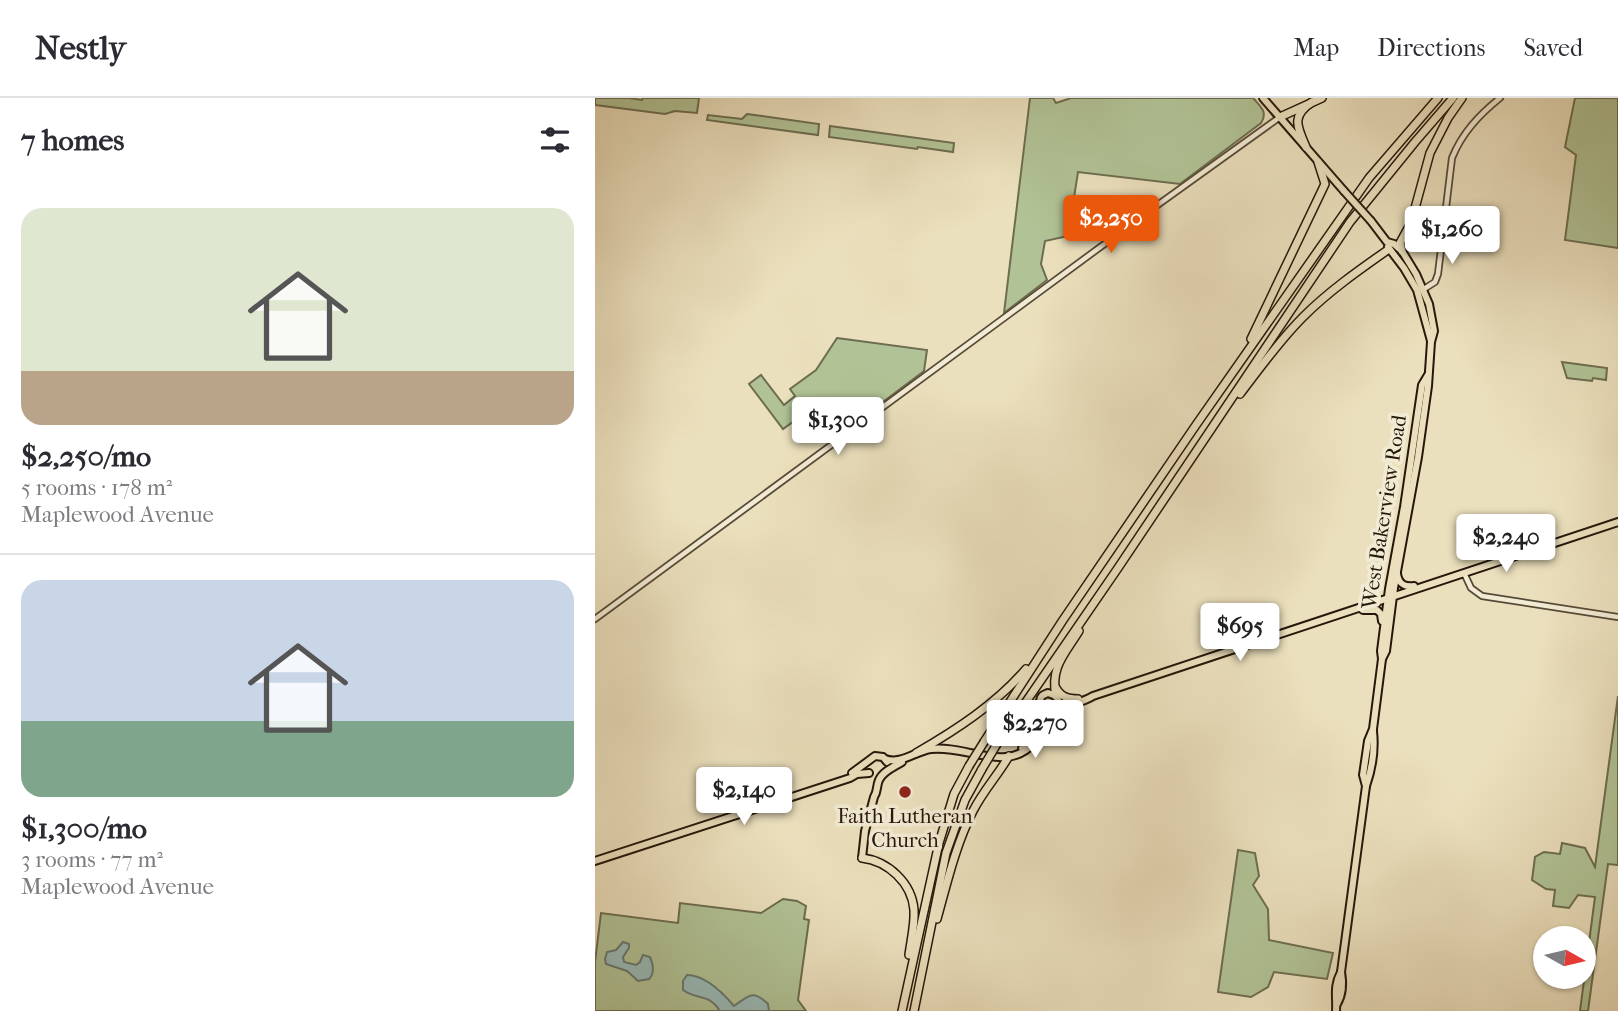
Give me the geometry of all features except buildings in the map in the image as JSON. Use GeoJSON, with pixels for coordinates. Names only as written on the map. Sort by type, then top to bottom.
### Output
{"type":"FeatureCollection","features":[{"type":"Feature","properties":{"kind":"highway"},"geometry":{"type":"LineString","coordinates":[[1280,117],[1311,100],[1322,98]]}},
{"type":"Feature","properties":{"kind":"highway"},"geometry":{"type":"LineString","coordinates":[[1195,425],[1369,178],[1438,98]]}},
{"type":"Feature","properties":{"kind":"highway"},"geometry":{"type":"LineString","coordinates":[[914,1011],[946,853],[958,817],[982,769],[1350,222],[1453,98]]}},
{"type":"Feature","properties":{"kind":"highway"},"geometry":{"type":"LineString","coordinates":[[1402,251],[1400,243],[1411,223],[1430,153],[1462,98]]}},
{"type":"Feature","properties":{"kind":"highway"},"geometry":{"type":"LineString","coordinates":[[1306,147],[1298,119],[1311,100]]}},
{"type":"Feature","properties":{"kind":"highway"},"geometry":{"type":"LineString","coordinates":[[1318,162],[1325,184]]}},
{"type":"Feature","properties":{"kind":"highway"},"geometry":{"type":"LineString","coordinates":[[902,1011],[939,843],[954,794],[984,742],[1063,620],[1254,335],[1325,184],[1330,180],[1335,181]]}},
{"type":"Feature","properties":{"kind":"highway"},"geometry":{"type":"LineString","coordinates":[[1203,442],[1303,317],[1388,245]]}},
{"type":"Feature","properties":{"kind":"highway"},"geometry":{"type":"LineString","coordinates":[[1057,697],[1054,685],[1057,667],[1118,568]]}},
{"type":"Feature","properties":{"kind":"highway"},"geometry":{"type":"LineString","coordinates":[[916,753],[995,700],[1034,659],[1063,620]]}},
{"type":"Feature","properties":{"kind":"highway"},"geometry":{"type":"LineString","coordinates":[[1054,685],[1063,696],[1078,699]]}},
{"type":"Feature","properties":{"kind":"highway"},"geometry":{"type":"LineString","coordinates":[[922,974],[969,819],[985,790],[1009,757]]}},
{"type":"Feature","properties":{"kind":"highway"},"geometry":{"type":"LineString","coordinates":[[862,858],[891,870],[905,884],[913,901],[914,923],[902,1011]]}},
{"type":"Feature","properties":{"kind":"main road","name":"West Bakerview Road"},"geometry":{"type":"LineString","coordinates":[[1263,98],[1371,221],[1405,268],[1417,290],[1431,342]]}},
{"type":"Feature","properties":{"kind":"main road","name":"West Bakerview Road"},"geometry":{"type":"LineString","coordinates":[[1382,659],[1386,651],[1390,597],[1411,499],[1434,331],[1424,289],[1402,251],[1394,244],[1388,245]]}},
{"type":"Feature","properties":{"kind":"main road","name":"West Bakerview Road"},"geometry":{"type":"LineString","coordinates":[[1336,1007],[1341,997],[1341,972],[1366,786],[1373,753],[1383,637],[1422,385],[1429,373]]}},
{"type":"Feature","properties":{"kind":"main road"},"geometry":{"type":"LineString","coordinates":[[1410,470],[1411,499]]}},
{"type":"Feature","properties":{"kind":"main road"},"geometry":{"type":"LineString","coordinates":[[993,756],[1010,753],[1026,745],[1037,729],[1040,719],[1039,702],[1043,695],[1050,693],[1069,703],[1093,696],[1618,522]]}},
{"type":"Feature","properties":{"kind":"main road"},"geometry":{"type":"LineString","coordinates":[[1398,569],[1399,581],[1407,587],[1437,582]]}},
{"type":"Feature","properties":{"kind":"main road"},"geometry":{"type":"LineString","coordinates":[[1344,614],[1377,610],[1382,618],[1383,637]]}},
{"type":"Feature","properties":{"kind":"main road"},"geometry":{"type":"LineString","coordinates":[[1040,707],[1046,713],[1054,712],[1093,696]]}},
{"type":"Feature","properties":{"kind":"main road"},"geometry":{"type":"LineString","coordinates":[[841,780],[876,755],[894,761],[932,749],[1009,757],[1025,751],[1039,734],[1044,720],[1059,706],[1057,697]]}},
{"type":"Feature","properties":{"kind":"main road"},"geometry":{"type":"LineString","coordinates":[[595,861],[861,772],[877,777],[908,760],[938,749]]}},
{"type":"Feature","properties":{"kind":"main road"},"geometry":{"type":"LineString","coordinates":[[874,797],[888,764],[885,759]]}},
{"type":"Feature","properties":{"kind":"main road"},"geometry":{"type":"LineString","coordinates":[[862,858],[865,831],[874,797],[874,783],[867,762]]}},
{"type":"Feature","properties":{"kind":"street"},"geometry":{"type":"LineString","coordinates":[[1424,289],[1435,282],[1438,274],[1452,158],[1470,125],[1500,98]]}},
{"type":"Feature","properties":{"kind":"street"},"geometry":{"type":"LineString","coordinates":[[595,619],[1280,117]]}},
{"type":"Feature","properties":{"kind":"street"},"geometry":{"type":"LineString","coordinates":[[1464,573],[1471,588],[1482,596],[1618,617]]}},
{"type":"Feature","properties":{"kind":"green space"},"geometry":{"type":"Polygon","coordinates":[[[595,98],[699,98],[697,113],[675,111],[665,114],[595,105],[595,98]]]}},
{"type":"Feature","properties":{"kind":"green space"},"geometry":{"type":"Polygon","coordinates":[[[1030,98],[1053,98],[1056,103],[1071,98],[1253,98],[1263,110],[1264,116],[1261,123],[1180,184],[1078,172],[1068,236],[1045,241],[1041,264],[1047,280],[1004,313],[1030,98]]]}},
{"type":"Feature","properties":{"kind":"green space"},"geometry":{"type":"Polygon","coordinates":[[[1575,98],[1618,98],[1618,248],[1565,240],[1576,155],[1565,147],[1575,98]]]}},
{"type":"Feature","properties":{"kind":"green space"},"geometry":{"type":"Polygon","coordinates":[[[747,114],[819,124],[818,135],[707,120],[708,115],[742,119],[747,114]]]}},
{"type":"Feature","properties":{"kind":"green space"},"geometry":{"type":"Polygon","coordinates":[[[830,126],[954,143],[953,152],[829,137],[830,126]]]}},
{"type":"Feature","properties":{"kind":"green space"},"geometry":{"type":"Polygon","coordinates":[[[837,338],[927,350],[924,371],[831,441],[808,411],[783,429],[749,384],[761,375],[784,405],[795,396],[790,389],[816,370],[837,338]]]}},
{"type":"Feature","properties":{"kind":"green space"},"geometry":{"type":"Polygon","coordinates":[[[1562,362],[1607,368],[1606,380],[1567,378],[1562,362]]]}},
{"type":"Feature","properties":{"kind":"green space"},"geometry":{"type":"Polygon","coordinates":[[[1618,696],[1618,865],[1608,864],[1596,952],[1596,926],[1591,926],[1595,897],[1578,895],[1569,908],[1553,906],[1555,890],[1546,889],[1532,880],[1535,857],[1544,852],[1560,854],[1562,843],[1585,848],[1595,867],[1618,696]]]}},
{"type":"Feature","properties":{"kind":"green space"},"geometry":{"type":"Polygon","coordinates":[[[1238,850],[1255,853],[1259,876],[1253,885],[1268,909],[1269,940],[1333,953],[1327,979],[1274,972],[1268,987],[1251,997],[1218,992],[1238,850]]]}},
{"type":"Feature","properties":{"kind":"green space"},"geometry":{"type":"Polygon","coordinates":[[[783,899],[797,901],[806,906],[804,919],[809,920],[798,1000],[806,1011],[595,1011],[595,962],[601,913],[678,923],[680,903],[761,913],[783,899]]]}},
{"type":"Feature","properties":{"kind":"green space"},"geometry":{"type":"Polygon","coordinates":[[[1583,989],[1591,989],[1588,1011],[1580,1011],[1583,989]]]}},
{"type":"Feature","properties":{"kind":"water"},"geometry":{"type":"Polygon","coordinates":[[[623,942],[629,944],[623,957],[624,962],[636,965],[643,955],[650,957],[653,968],[649,979],[638,981],[627,971],[606,964],[607,952],[616,950],[623,942]]]}},
{"type":"Feature","properties":{"kind":"water"},"geometry":{"type":"Polygon","coordinates":[[[687,975],[707,981],[734,1006],[754,995],[768,1004],[769,1011],[720,1011],[711,1001],[683,990],[683,981],[687,975]]]}},
{"type":"Feature","properties":{"kind":"place","name":"Faith Lutheran Church"},"geometry":{"type":"Point","coordinates":[905,792]}}]}
